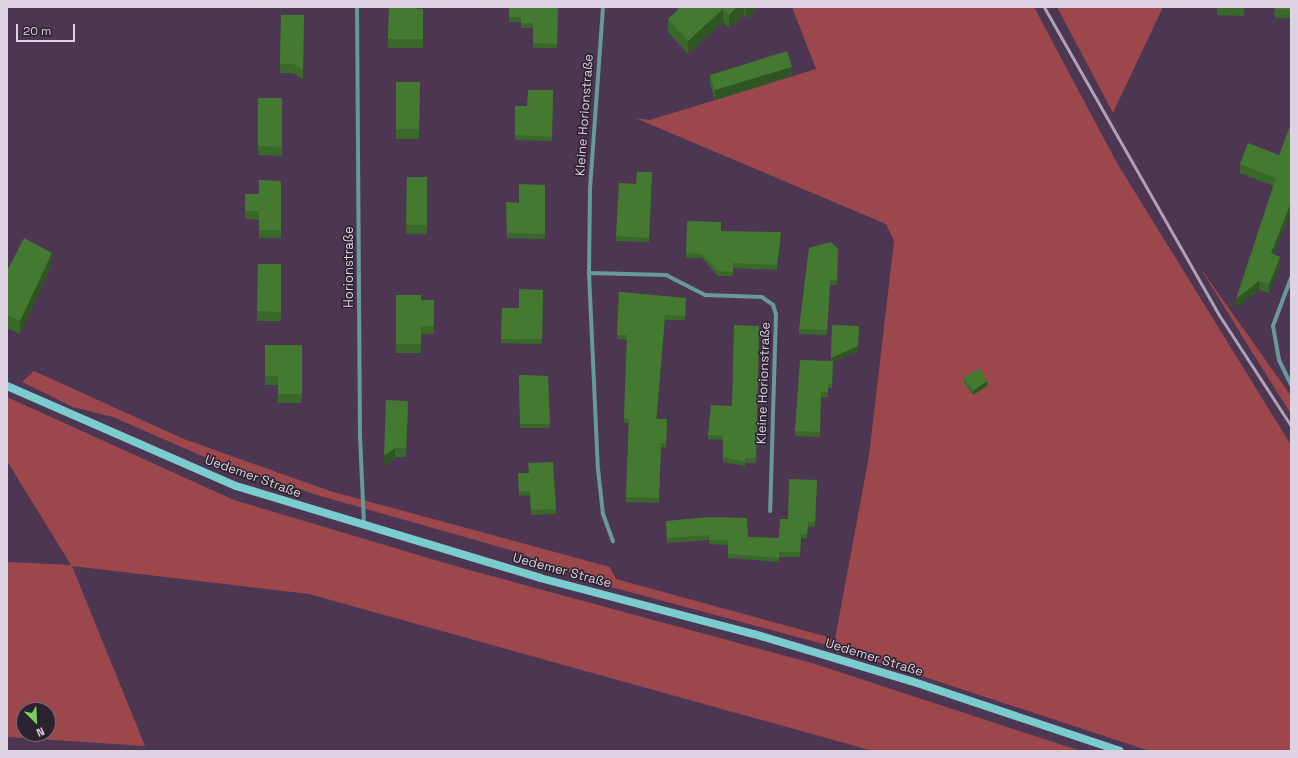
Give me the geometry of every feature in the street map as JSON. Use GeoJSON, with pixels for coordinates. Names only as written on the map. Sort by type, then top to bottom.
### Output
{"type":"FeatureCollection","features":[{"type":"Feature","properties":{"kind":"main road","name":"Uedemer Straße"},"geometry":{"type":"LineString","coordinates":[[7,386],[236,486],[365,527],[761,636],[1120,751]]}},
{"type":"Feature","properties":{"kind":"street","name":"Horionstraße"},"geometry":{"type":"LineString","coordinates":[[357,7],[360,436],[365,527]]}},
{"type":"Feature","properties":{"kind":"street","name":"Kleine Horionstraße"},"geometry":{"type":"LineString","coordinates":[[603,7],[590,190],[589,273],[598,469],[603,514],[613,541]]}},
{"type":"Feature","properties":{"kind":"street","name":"Kleine Horionstraße"},"geometry":{"type":"LineString","coordinates":[[589,273],[666,275],[705,295],[762,298],[773,305],[776,314],[770,511]]}},
{"type":"Feature","properties":{"kind":"street"},"geometry":{"type":"LineString","coordinates":[[1291,278],[1273,326],[1284,376],[1291,385]]}},
{"type":"Feature","properties":{"kind":"shaded area"},"geometry":{"type":"Polygon","coordinates":[[[792,7],[1034,7],[1117,163],[1291,445],[1291,751],[1150,751],[827,645],[611,587],[507,549],[317,495],[209,459],[113,417],[73,407],[22,382],[34,371],[184,439],[330,491],[610,567],[616,579],[835,639],[869,456],[894,241],[886,224],[635,118],[650,120],[816,69],[792,7]]]}},
{"type":"Feature","properties":{"kind":"shaded area"},"geometry":{"type":"Polygon","coordinates":[[[1057,7],[1163,7],[1113,113],[1057,7]]]}},
{"type":"Feature","properties":{"kind":"shaded area"},"geometry":{"type":"Polygon","coordinates":[[[1199,266],[1291,396],[1291,414],[1257,360],[1199,266]]]}},
{"type":"Feature","properties":{"kind":"shaded area"},"geometry":{"type":"Polygon","coordinates":[[[7,397],[234,500],[462,568],[812,663],[1081,751],[873,751],[309,594],[72,566],[145,746],[56,740],[56,702],[16,702],[16,738],[7,737],[7,562],[71,565],[7,461],[7,397]]]}},
{"type":"Feature","properties":{"kind":"building"},"geometry":{"type":"Polygon","coordinates":[[[389,7],[412,7],[423,9],[423,39],[388,39],[389,7]]]}},
{"type":"Feature","properties":{"kind":"building"},"geometry":{"type":"Polygon","coordinates":[[[509,7],[558,7],[557,44],[533,43],[533,23],[521,23],[521,17],[509,17],[509,7]]]}},
{"type":"Feature","properties":{"kind":"building"},"geometry":{"type":"Polygon","coordinates":[[[681,7],[737,7],[729,15],[723,9],[688,41],[668,19],[681,7]]]}},
{"type":"Feature","properties":{"kind":"building"},"geometry":{"type":"Polygon","coordinates":[[[1275,7],[1291,7],[1291,10],[1275,9],[1275,7]]]}},
{"type":"Feature","properties":{"kind":"building"},"geometry":{"type":"Polygon","coordinates":[[[281,15],[304,15],[303,70],[293,64],[280,64],[281,15]]]}},
{"type":"Feature","properties":{"kind":"building"},"geometry":{"type":"Polygon","coordinates":[[[787,51],[792,67],[715,90],[710,75],[787,51]]]}},
{"type":"Feature","properties":{"kind":"building"},"geometry":{"type":"Polygon","coordinates":[[[396,82],[420,82],[419,129],[396,129],[396,82]]]}},
{"type":"Feature","properties":{"kind":"building"},"geometry":{"type":"Polygon","coordinates":[[[528,90],[553,90],[552,137],[515,135],[515,106],[527,106],[528,90]]]}},
{"type":"Feature","properties":{"kind":"building"},"geometry":{"type":"Polygon","coordinates":[[[258,98],[282,98],[282,147],[258,146],[258,98]]]}},
{"type":"Feature","properties":{"kind":"building"},"geometry":{"type":"Polygon","coordinates":[[[1291,123],[1291,203],[1271,253],[1280,257],[1269,284],[1259,281],[1236,299],[1276,178],[1240,164],[1248,143],[1279,155],[1291,123]]]}},
{"type":"Feature","properties":{"kind":"building"},"geometry":{"type":"Polygon","coordinates":[[[637,172],[652,172],[649,238],[616,236],[619,183],[636,184],[637,172]]]}},
{"type":"Feature","properties":{"kind":"building"},"geometry":{"type":"Polygon","coordinates":[[[407,177],[427,177],[427,225],[406,225],[407,177]]]}},
{"type":"Feature","properties":{"kind":"building"},"geometry":{"type":"Polygon","coordinates":[[[259,180],[281,181],[281,230],[259,230],[259,211],[245,211],[245,194],[259,194],[259,180]]]}},
{"type":"Feature","properties":{"kind":"building"},"geometry":{"type":"Polygon","coordinates":[[[519,184],[545,185],[545,234],[507,233],[506,202],[519,203],[519,184]]]}},
{"type":"Feature","properties":{"kind":"building"},"geometry":{"type":"Polygon","coordinates":[[[687,221],[721,222],[721,231],[781,232],[777,265],[733,263],[733,272],[718,271],[702,254],[686,253],[687,221]]]}},
{"type":"Feature","properties":{"kind":"building"},"geometry":{"type":"Polygon","coordinates":[[[24,238],[52,253],[20,321],[7,315],[7,271],[24,238]]]}},
{"type":"Feature","properties":{"kind":"building"},"geometry":{"type":"Polygon","coordinates":[[[831,242],[838,249],[837,280],[830,280],[827,330],[799,329],[809,248],[831,242]]]}},
{"type":"Feature","properties":{"kind":"building"},"geometry":{"type":"Polygon","coordinates":[[[258,264],[281,264],[281,312],[257,311],[258,264]]]}},
{"type":"Feature","properties":{"kind":"building"},"geometry":{"type":"Polygon","coordinates":[[[519,289],[543,290],[542,339],[501,339],[502,308],[519,308],[519,289]]]}},
{"type":"Feature","properties":{"kind":"building"},"geometry":{"type":"Polygon","coordinates":[[[619,292],[686,298],[685,316],[665,315],[656,419],[667,419],[666,443],[661,443],[659,498],[626,497],[629,418],[624,418],[627,335],[617,335],[619,292]]]}},
{"type":"Feature","properties":{"kind":"building"},"geometry":{"type":"Polygon","coordinates":[[[396,295],[421,295],[421,300],[434,300],[434,326],[421,326],[421,344],[396,344],[396,295]]]}},
{"type":"Feature","properties":{"kind":"building"},"geometry":{"type":"Polygon","coordinates":[[[734,325],[759,326],[756,458],[745,458],[745,462],[723,457],[723,435],[708,435],[711,405],[732,406],[734,325]]]}},
{"type":"Feature","properties":{"kind":"building"},"geometry":{"type":"Polygon","coordinates":[[[832,325],[859,326],[858,346],[831,358],[832,325]]]}},
{"type":"Feature","properties":{"kind":"building"},"geometry":{"type":"Polygon","coordinates":[[[265,345],[302,345],[302,394],[278,394],[278,376],[265,376],[265,345]]]}},
{"type":"Feature","properties":{"kind":"building"},"geometry":{"type":"Polygon","coordinates":[[[800,360],[833,361],[832,384],[828,383],[828,392],[821,392],[820,432],[795,431],[800,360]]]}},
{"type":"Feature","properties":{"kind":"building"},"geometry":{"type":"Polygon","coordinates":[[[979,368],[987,381],[973,391],[964,378],[979,368]]]}},
{"type":"Feature","properties":{"kind":"building"},"geometry":{"type":"Polygon","coordinates":[[[519,375],[548,376],[550,424],[520,424],[519,375]]]}},
{"type":"Feature","properties":{"kind":"building"},"geometry":{"type":"Polygon","coordinates":[[[386,400],[408,401],[406,448],[395,448],[384,456],[386,400]]]}},
{"type":"Feature","properties":{"kind":"building"},"geometry":{"type":"Polygon","coordinates":[[[553,462],[556,509],[531,510],[530,491],[519,491],[518,473],[529,473],[528,463],[553,462]]]}},
{"type":"Feature","properties":{"kind":"building"},"geometry":{"type":"Polygon","coordinates":[[[789,479],[817,480],[815,522],[808,522],[807,534],[801,534],[800,552],[779,552],[779,558],[728,554],[728,540],[709,540],[709,535],[667,538],[666,521],[710,517],[747,518],[748,537],[779,538],[780,519],[788,519],[789,479]]]}},
{"type":"Feature","properties":{"kind":"railway"},"geometry":{"type":"LineString","coordinates":[[1044,7],[1219,315],[1291,426]]}}]}
